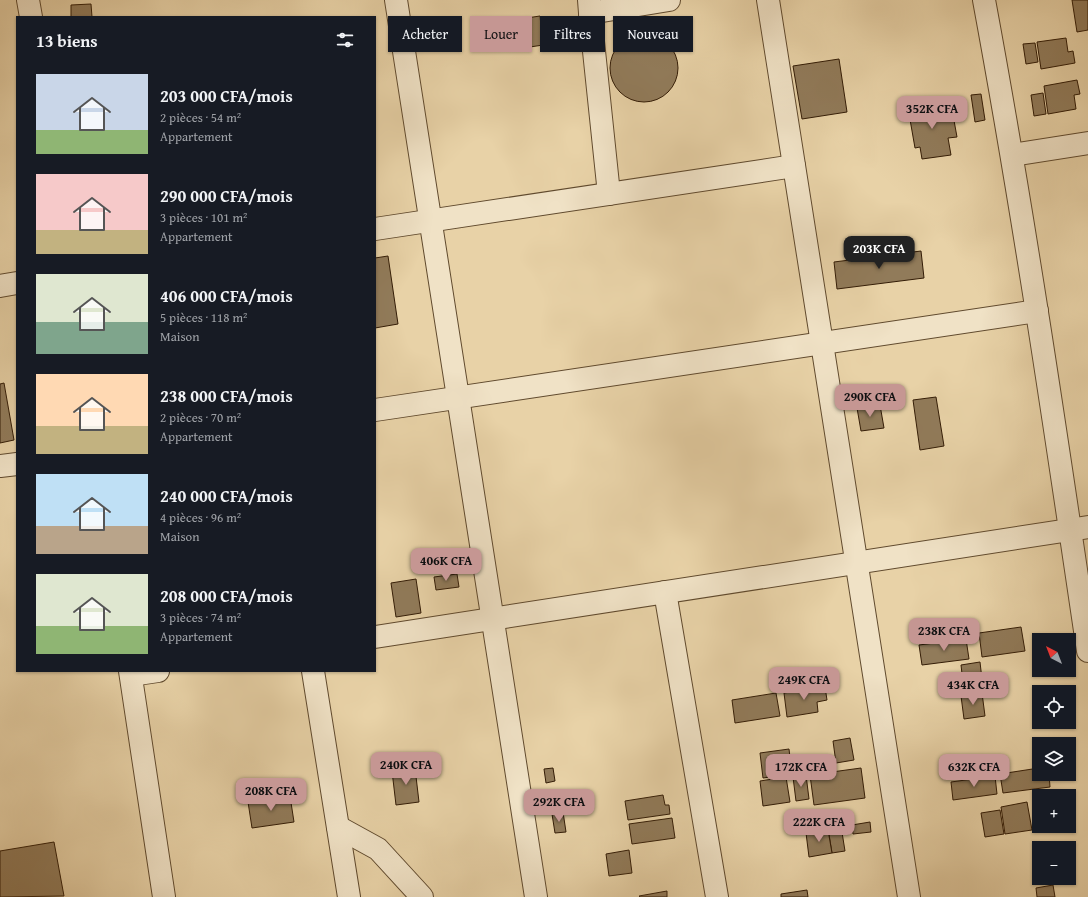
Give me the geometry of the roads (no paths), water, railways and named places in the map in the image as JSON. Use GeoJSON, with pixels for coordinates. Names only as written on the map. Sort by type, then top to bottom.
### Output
{"type":"FeatureCollection","features":[{"type":"Feature","properties":{"kind":"street"},"geometry":{"type":"LineString","coordinates":[[28,0],[31,16]]}},
{"type":"Feature","properties":{"kind":"street"},"geometry":{"type":"LineString","coordinates":[[396,0],[536,897]]}},
{"type":"Feature","properties":{"kind":"street"},"geometry":{"type":"LineString","coordinates":[[609,194],[589,6],[669,0]]}},
{"type":"Feature","properties":{"kind":"street"},"geometry":{"type":"LineString","coordinates":[[768,0],[909,897]]}},
{"type":"Feature","properties":{"kind":"street"},"geometry":{"type":"LineString","coordinates":[[984,0],[1012,155],[1037,311],[1079,528],[1088,652]]}},
{"type":"Feature","properties":{"kind":"street"},"geometry":{"type":"LineString","coordinates":[[1012,155],[1088,143]]}},
{"type":"Feature","properties":{"kind":"street"},"geometry":{"type":"LineString","coordinates":[[376,229],[794,166]]}},
{"type":"Feature","properties":{"kind":"street"},"geometry":{"type":"LineString","coordinates":[[0,286],[16,283]]}},
{"type":"Feature","properties":{"kind":"street"},"geometry":{"type":"LineString","coordinates":[[376,410],[1037,311]]}},
{"type":"Feature","properties":{"kind":"street"},"geometry":{"type":"LineString","coordinates":[[0,466],[16,464]]}},
{"type":"Feature","properties":{"kind":"street"},"geometry":{"type":"LineString","coordinates":[[376,637],[1079,528]]}},
{"type":"Feature","properties":{"kind":"street"},"geometry":{"type":"LineString","coordinates":[[665,592],[717,897]]}},
{"type":"Feature","properties":{"kind":"street"},"geometry":{"type":"LineString","coordinates":[[144,672],[130,673],[164,897]]}},
{"type":"Feature","properties":{"kind":"street"},"geometry":{"type":"LineString","coordinates":[[313,672],[349,897]]}},
{"type":"Feature","properties":{"kind":"street"},"geometry":{"type":"LineString","coordinates":[[338,827],[378,849],[422,897]]}}]}
